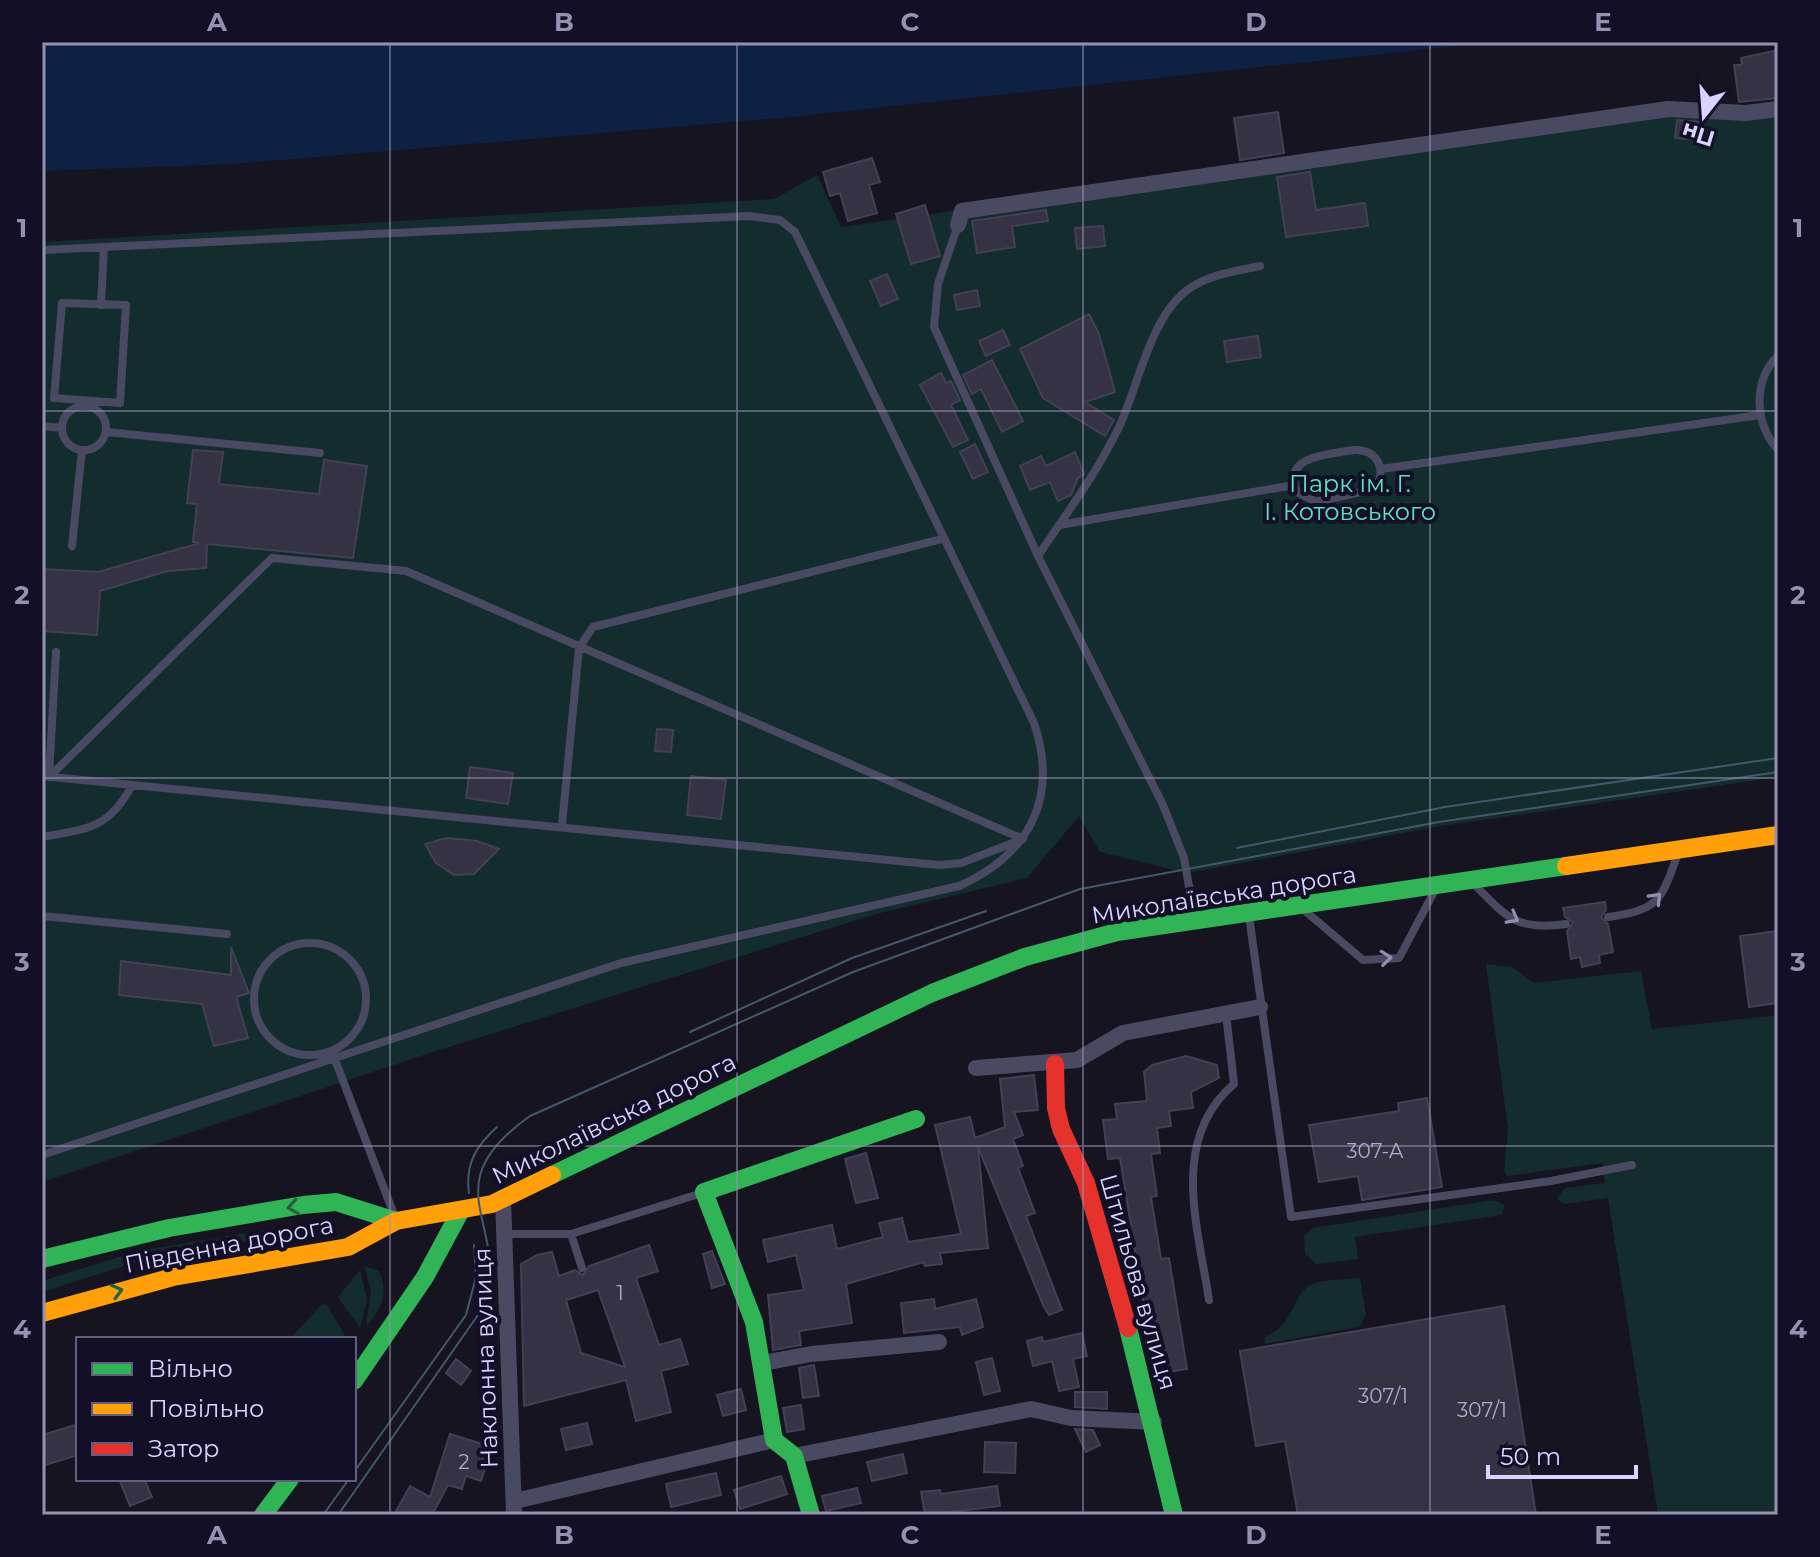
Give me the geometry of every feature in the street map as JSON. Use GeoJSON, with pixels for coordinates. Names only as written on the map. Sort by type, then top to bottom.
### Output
{"type":"FeatureCollection","features":[{"type":"Feature","properties":{"kind":"main road","name":"Миколаївська дорога"},"geometry":{"type":"LineString","coordinates":[[396,1221],[460,1212],[503,1199],[932,993],[1040,953],[1117,932],[1778,835]]}},
{"type":"Feature","properties":{"kind":"main road","name":"Штильова вулиця"},"geometry":{"type":"LineString","coordinates":[[1055,1064],[1056,1108],[1061,1129],[1086,1183],[1114,1269],[1154,1422],[1174,1515]]}},
{"type":"Feature","properties":{"kind":"main road"},"geometry":{"type":"LineString","coordinates":[[811,1515],[794,1456],[774,1440],[754,1322],[704,1192],[916,1119]]}},
{"type":"Feature","properties":{"kind":"main road","name":"Південна дорога"},"geometry":{"type":"LineString","coordinates":[[42,1259],[169,1228],[303,1205],[336,1202],[396,1221]]}},
{"type":"Feature","properties":{"kind":"main road"},"geometry":{"type":"LineString","coordinates":[[356,1378],[425,1277],[460,1212]]}},
{"type":"Feature","properties":{"kind":"main road","name":"Південна дорога"},"geometry":{"type":"LineString","coordinates":[[42,1313],[173,1277],[348,1247],[396,1221]]}},
{"type":"Feature","properties":{"kind":"main road"},"geometry":{"type":"LineString","coordinates":[[263,1515],[288,1481]]}},
{"type":"Feature","properties":{"kind":"street"},"geometry":{"type":"LineString","coordinates":[[958,225],[962,211],[1557,124],[1668,109],[1746,113],[1778,109]]}},
{"type":"Feature","properties":{"kind":"street"},"geometry":{"type":"LineString","coordinates":[[976,1068],[1055,1064],[1086,1056],[1123,1033],[1260,1007]]}},
{"type":"Feature","properties":{"kind":"street","name":"Наклонна вулиця"},"geometry":{"type":"LineString","coordinates":[[503,1199],[514,1508]]}},
{"type":"Feature","properties":{"kind":"street"},"geometry":{"type":"LineString","coordinates":[[763,1363],[811,1354],[939,1342]]}},
{"type":"Feature","properties":{"kind":"street"},"geometry":{"type":"LineString","coordinates":[[794,1456],[1031,1409],[1071,1418],[1154,1422]]}},
{"type":"Feature","properties":{"kind":"street"},"geometry":{"type":"LineString","coordinates":[[514,1508],[774,1440]]}},
{"type":"Feature","properties":{"kind":"lane"},"geometry":{"type":"LineString","coordinates":[[42,250],[733,216],[780,220],[795,232],[1034,723],[1042,747],[1042,799],[1023,839],[1000,862],[959,886],[621,963],[334,1055],[42,1155]]}},
{"type":"Feature","properties":{"kind":"lane"},"geometry":{"type":"LineString","coordinates":[[958,225],[938,284],[934,327],[1038,556],[1163,805],[1184,858],[1195,922]]}},
{"type":"Feature","properties":{"kind":"lane"},"geometry":{"type":"LineString","coordinates":[[101,305],[104,247]]}},
{"type":"Feature","properties":{"kind":"lane"},"geometry":{"type":"LineString","coordinates":[[1038,556],[1119,426],[1169,309],[1186,290],[1219,275],[1260,266]]}},
{"type":"Feature","properties":{"kind":"lane"},"geometry":{"type":"LineString","coordinates":[[62,303],[126,305],[120,403],[85,403],[54,398],[62,303]]}},
{"type":"Feature","properties":{"kind":"lane"},"geometry":{"type":"LineString","coordinates":[[1778,356],[1764,377],[1760,415],[1765,432],[1778,450]]}},
{"type":"Feature","properties":{"kind":"lane"},"geometry":{"type":"LineString","coordinates":[[85,403],[66,415],[62,428],[65,440],[82,450],[95,447],[106,432]]}},
{"type":"Feature","properties":{"kind":"lane"},"geometry":{"type":"LineString","coordinates":[[85,403],[98,411],[106,432]]}},
{"type":"Feature","properties":{"kind":"lane"},"geometry":{"type":"LineString","coordinates":[[1381,469],[1760,415]]}},
{"type":"Feature","properties":{"kind":"lane"},"geometry":{"type":"LineString","coordinates":[[42,426],[62,428]]}},
{"type":"Feature","properties":{"kind":"lane"},"geometry":{"type":"LineString","coordinates":[[106,432],[320,453]]}},
{"type":"Feature","properties":{"kind":"lane"},"geometry":{"type":"LineString","coordinates":[[1362,449],[1374,456],[1381,469],[1374,489],[1361,495],[1309,502],[1294,485],[1299,463],[1314,457],[1362,449]]}},
{"type":"Feature","properties":{"kind":"lane"},"geometry":{"type":"LineString","coordinates":[[72,546],[82,450]]}},
{"type":"Feature","properties":{"kind":"lane"},"geometry":{"type":"LineString","coordinates":[[1059,525],[1294,485]]}},
{"type":"Feature","properties":{"kind":"lane"},"geometry":{"type":"LineString","coordinates":[[562,825],[579,648],[593,627],[942,539]]}},
{"type":"Feature","properties":{"kind":"lane"},"geometry":{"type":"LineString","coordinates":[[46,777],[272,558],[406,571],[1023,839]]}},
{"type":"Feature","properties":{"kind":"lane"},"geometry":{"type":"LineString","coordinates":[[46,777],[56,652]]}},
{"type":"Feature","properties":{"kind":"lane"},"geometry":{"type":"LineString","coordinates":[[42,767],[46,777]]}},
{"type":"Feature","properties":{"kind":"lane"},"geometry":{"type":"LineString","coordinates":[[46,777],[562,825],[939,865],[961,863],[1023,839]]}},
{"type":"Feature","properties":{"kind":"lane"},"geometry":{"type":"LineString","coordinates":[[42,837],[102,823],[116,814],[132,785]]}},
{"type":"Feature","properties":{"kind":"lane"},"geometry":{"type":"LineString","coordinates":[[1608,917],[1640,912],[1654,905],[1664,892],[1679,850]]}},
{"type":"Feature","properties":{"kind":"lane"},"geometry":{"type":"LineString","coordinates":[[1472,881],[1505,916],[1523,925],[1540,928],[1566,924]]}},
{"type":"Feature","properties":{"kind":"lane"},"geometry":{"type":"LineString","coordinates":[[1300,907],[1363,960],[1399,958],[1437,886]]}},
{"type":"Feature","properties":{"kind":"lane"},"geometry":{"type":"LineString","coordinates":[[1249,915],[1291,1217],[1551,1181],[1632,1165]]}},
{"type":"Feature","properties":{"kind":"lane"},"geometry":{"type":"LineString","coordinates":[[42,916],[227,934]]}},
{"type":"Feature","properties":{"kind":"lane"},"geometry":{"type":"LineString","coordinates":[[313,943],[332,947],[347,957],[360,972],[366,989],[366,1008],[360,1026],[334,1055],[297,1054],[273,1041],[258,1019],[254,1001],[256,983],[278,953],[294,945],[313,943]]}},
{"type":"Feature","properties":{"kind":"lane"},"geometry":{"type":"LineString","coordinates":[[1209,1300],[1191,1184],[1202,1122],[1210,1107],[1234,1084],[1226,1014]]}},
{"type":"Feature","properties":{"kind":"lane"},"geometry":{"type":"LineString","coordinates":[[334,1055],[396,1221]]}},
{"type":"Feature","properties":{"kind":"lane"},"geometry":{"type":"LineString","coordinates":[[505,1234],[571,1234],[704,1192]]}},
{"type":"Feature","properties":{"kind":"lane"},"geometry":{"type":"LineString","coordinates":[[571,1234],[582,1268]]}},
{"type":"Feature","properties":{"kind":"green space","name":"Парк ім. Г. І. Котовського"},"geometry":{"type":"Polygon","coordinates":[[[1778,109],[1778,777],[1441,826],[1187,873],[1100,852],[1079,816],[1027,878],[876,914],[433,1052],[42,1182],[42,242],[774,199],[817,175],[841,227],[1557,124],[1778,109]]]}},
{"type":"Feature","properties":{"kind":"green space"},"geometry":{"type":"Polygon","coordinates":[[[1486,964],[1512,967],[1534,983],[1641,971],[1652,1029],[1778,1015],[1778,1515],[1658,1515],[1608,1198],[1564,1204],[1557,1199],[1565,1188],[1605,1183],[1602,1163],[1507,1176],[1504,1171],[1508,1129],[1486,964]]]}},
{"type":"Feature","properties":{"kind":"green space"},"geometry":{"type":"Polygon","coordinates":[[[1493,1200],[1505,1205],[1501,1215],[1355,1237],[1358,1259],[1316,1264],[1305,1254],[1304,1236],[1313,1228],[1493,1200]]]}},
{"type":"Feature","properties":{"kind":"green space"},"geometry":{"type":"Polygon","coordinates":[[[289,1226],[290,1233],[140,1261],[42,1292],[42,1281],[138,1251],[289,1226]]]}},
{"type":"Feature","properties":{"kind":"green space"},"geometry":{"type":"Polygon","coordinates":[[[364,1266],[379,1271],[384,1294],[380,1307],[366,1326],[371,1290],[364,1266]]]}},
{"type":"Feature","properties":{"kind":"green space"},"geometry":{"type":"Polygon","coordinates":[[[360,1270],[367,1300],[360,1328],[338,1297],[360,1270]]]}},
{"type":"Feature","properties":{"kind":"green space"},"geometry":{"type":"Polygon","coordinates":[[[1360,1278],[1366,1315],[1359,1327],[1265,1344],[1264,1337],[1284,1323],[1309,1286],[1322,1281],[1360,1278]]]}},
{"type":"Feature","properties":{"kind":"green space"},"geometry":{"type":"Polygon","coordinates":[[[322,1304],[327,1305],[346,1337],[292,1337],[322,1304]]]}},
{"type":"Feature","properties":{"kind":"water"},"geometry":{"type":"Polygon","coordinates":[[[42,42],[1494,42],[792,117],[233,164],[42,171],[42,42]]]}},
{"type":"Feature","properties":{"kind":"building"},"geometry":{"type":"Polygon","coordinates":[[[1778,50],[1778,98],[1739,102],[1734,65],[1742,65],[1741,58],[1778,50]]]}},
{"type":"Feature","properties":{"kind":"building"},"geometry":{"type":"Polygon","coordinates":[[[1278,112],[1284,153],[1240,160],[1234,118],[1278,112]]]}},
{"type":"Feature","properties":{"kind":"building"},"geometry":{"type":"Polygon","coordinates":[[[1677,120],[1701,122],[1699,140],[1675,138],[1677,120]]]}},
{"type":"Feature","properties":{"kind":"building"},"geometry":{"type":"Polygon","coordinates":[[[872,158],[880,182],[869,185],[877,213],[848,221],[840,193],[830,196],[823,172],[872,158]]]}},
{"type":"Feature","properties":{"kind":"building"},"geometry":{"type":"Polygon","coordinates":[[[1310,172],[1316,210],[1365,203],[1368,226],[1286,237],[1277,177],[1310,172]]]}},
{"type":"Feature","properties":{"kind":"building"},"geometry":{"type":"Polygon","coordinates":[[[925,205],[940,256],[911,264],[896,214],[925,205]]]}},
{"type":"Feature","properties":{"kind":"building"},"geometry":{"type":"Polygon","coordinates":[[[1046,210],[1048,221],[1012,226],[1015,247],[977,253],[972,221],[1046,210]]]}},
{"type":"Feature","properties":{"kind":"building"},"geometry":{"type":"Polygon","coordinates":[[[1103,226],[1105,246],[1077,249],[1075,228],[1103,226]]]}},
{"type":"Feature","properties":{"kind":"building"},"geometry":{"type":"Polygon","coordinates":[[[887,274],[898,299],[881,306],[870,281],[887,274]]]}},
{"type":"Feature","properties":{"kind":"building"},"geometry":{"type":"Polygon","coordinates":[[[977,290],[980,306],[957,310],[954,295],[977,290]]]}},
{"type":"Feature","properties":{"kind":"building"},"geometry":{"type":"Polygon","coordinates":[[[1089,314],[1099,334],[1115,392],[1085,402],[1114,420],[1105,436],[1043,398],[1020,349],[1089,314]]]}},
{"type":"Feature","properties":{"kind":"building"},"geometry":{"type":"Polygon","coordinates":[[[1003,330],[1010,345],[986,356],[979,341],[1003,330]]]}},
{"type":"Feature","properties":{"kind":"building"},"geometry":{"type":"Polygon","coordinates":[[[1258,336],[1261,357],[1227,362],[1224,341],[1258,336]]]}},
{"type":"Feature","properties":{"kind":"building"},"geometry":{"type":"Polygon","coordinates":[[[992,360],[1023,421],[1002,432],[981,389],[972,394],[963,375],[992,360]]]}},
{"type":"Feature","properties":{"kind":"building"},"geometry":{"type":"Polygon","coordinates":[[[941,373],[946,383],[951,381],[960,400],[951,405],[968,440],[953,447],[920,385],[941,373]]]}},
{"type":"Feature","properties":{"kind":"building"},"geometry":{"type":"Polygon","coordinates":[[[975,444],[988,472],[973,479],[960,452],[975,444]]]}},
{"type":"Feature","properties":{"kind":"building"},"geometry":{"type":"Polygon","coordinates":[[[193,450],[223,452],[219,484],[319,494],[324,460],[367,466],[353,558],[207,544],[206,568],[168,571],[100,591],[97,635],[42,631],[42,569],[98,572],[200,543],[193,542],[197,504],[187,503],[193,450]]]}},
{"type":"Feature","properties":{"kind":"building"},"geometry":{"type":"Polygon","coordinates":[[[1075,452],[1084,474],[1078,478],[1071,495],[1058,501],[1050,482],[1030,490],[1020,466],[1041,456],[1046,466],[1075,452]]]}},
{"type":"Feature","properties":{"kind":"building"},"geometry":{"type":"Polygon","coordinates":[[[657,729],[673,730],[671,752],[655,751],[657,729]]]}},
{"type":"Feature","properties":{"kind":"building"},"geometry":{"type":"Polygon","coordinates":[[[470,767],[513,773],[508,804],[466,798],[470,767]]]}},
{"type":"Feature","properties":{"kind":"building"},"geometry":{"type":"Polygon","coordinates":[[[691,776],[726,780],[721,819],[687,815],[691,776]]]}},
{"type":"Feature","properties":{"kind":"building"},"geometry":{"type":"Polygon","coordinates":[[[447,838],[477,841],[499,849],[474,874],[454,875],[436,863],[425,844],[447,838]]]}},
{"type":"Feature","properties":{"kind":"building"},"geometry":{"type":"Polygon","coordinates":[[[1605,902],[1606,910],[1601,917],[1608,924],[1613,952],[1599,955],[1600,963],[1582,967],[1580,957],[1571,959],[1567,931],[1573,923],[1565,917],[1563,908],[1605,902]]]}},
{"type":"Feature","properties":{"kind":"building"},"geometry":{"type":"Polygon","coordinates":[[[1778,931],[1778,1003],[1749,1007],[1740,936],[1778,931]]]}},
{"type":"Feature","properties":{"kind":"building"},"geometry":{"type":"Polygon","coordinates":[[[231,947],[249,993],[236,997],[248,1038],[214,1046],[202,1004],[119,995],[121,961],[231,975],[231,947]]]}},
{"type":"Feature","properties":{"kind":"building"},"geometry":{"type":"Polygon","coordinates":[[[1186,1056],[1217,1065],[1219,1078],[1191,1092],[1193,1108],[1169,1111],[1171,1126],[1157,1128],[1160,1153],[1151,1154],[1157,1196],[1151,1197],[1161,1259],[1169,1258],[1187,1369],[1155,1374],[1120,1158],[1108,1159],[1103,1120],[1117,1119],[1115,1104],[1147,1101],[1144,1072],[1152,1065],[1186,1056]]]}},
{"type":"Feature","properties":{"kind":"building"},"geometry":{"type":"Polygon","coordinates":[[[1034,1075],[1038,1110],[1014,1112],[1023,1135],[1013,1139],[1023,1166],[1018,1168],[1035,1213],[1026,1216],[1062,1310],[1049,1315],[1043,1305],[978,1147],[988,1248],[940,1253],[942,1264],[925,1266],[924,1262],[846,1284],[852,1323],[799,1331],[801,1345],[773,1350],[768,1295],[804,1290],[796,1255],[768,1262],[763,1240],[832,1225],[837,1249],[883,1237],[879,1223],[902,1218],[908,1242],[961,1234],[935,1125],[970,1117],[975,1138],[1005,1127],[1000,1079],[1034,1075]]]}},
{"type":"Feature","properties":{"kind":"building"},"geometry":{"type":"Polygon","coordinates":[[[1427,1098],[1442,1187],[1362,1200],[1358,1176],[1319,1182],[1309,1125],[1399,1111],[1398,1103],[1427,1098]]]}},
{"type":"Feature","properties":{"kind":"building"},"geometry":{"type":"Polygon","coordinates":[[[866,1153],[878,1198],[856,1203],[845,1159],[866,1153]]]}},
{"type":"Feature","properties":{"kind":"building"},"geometry":{"type":"Polygon","coordinates":[[[649,1245],[658,1271],[636,1278],[659,1345],[680,1339],[688,1364],[661,1371],[671,1412],[636,1421],[626,1380],[524,1406],[521,1264],[537,1255],[552,1252],[559,1276],[575,1270],[583,1275],[589,1266],[649,1245]],[[598,1290],[566,1300],[581,1353],[625,1367],[598,1290]]]}},
{"type":"Feature","properties":{"kind":"building"},"geometry":{"type":"Polygon","coordinates":[[[712,1251],[725,1284],[712,1288],[703,1254],[712,1251]]]}},
{"type":"Feature","properties":{"kind":"building"},"geometry":{"type":"Polygon","coordinates":[[[934,1299],[935,1309],[976,1299],[983,1327],[962,1335],[960,1327],[904,1333],[901,1303],[934,1299]]]}},
{"type":"Feature","properties":{"kind":"building"},"geometry":{"type":"Polygon","coordinates":[[[1504,1306],[1536,1515],[1298,1515],[1285,1441],[1256,1446],[1240,1351],[1504,1306]]]}},
{"type":"Feature","properties":{"kind":"building"},"geometry":{"type":"Polygon","coordinates":[[[1082,1333],[1087,1356],[1073,1359],[1079,1387],[1059,1391],[1052,1361],[1033,1366],[1027,1341],[1042,1337],[1043,1342],[1082,1333]]]}},
{"type":"Feature","properties":{"kind":"building"},"geometry":{"type":"Polygon","coordinates":[[[992,1358],[1000,1391],[984,1395],[976,1362],[992,1358]]]}},
{"type":"Feature","properties":{"kind":"building"},"geometry":{"type":"Polygon","coordinates":[[[456,1359],[471,1371],[461,1385],[446,1373],[456,1359]]]}},
{"type":"Feature","properties":{"kind":"building"},"geometry":{"type":"Polygon","coordinates":[[[814,1365],[819,1396],[803,1398],[799,1368],[814,1365]]]}},
{"type":"Feature","properties":{"kind":"building"},"geometry":{"type":"Polygon","coordinates":[[[741,1389],[746,1410],[723,1416],[717,1395],[741,1389]]]}},
{"type":"Feature","properties":{"kind":"building"},"geometry":{"type":"Polygon","coordinates":[[[1075,1392],[1107,1392],[1107,1409],[1075,1407],[1075,1392]]]}},
{"type":"Feature","properties":{"kind":"building"},"geometry":{"type":"Polygon","coordinates":[[[801,1405],[804,1429],[787,1432],[783,1408],[801,1405]]]}},
{"type":"Feature","properties":{"kind":"building"},"geometry":{"type":"Polygon","coordinates":[[[587,1423],[592,1444],[566,1450],[561,1429],[587,1423]]]}},
{"type":"Feature","properties":{"kind":"building"},"geometry":{"type":"Polygon","coordinates":[[[76,1425],[76,1456],[42,1466],[42,1435],[76,1425]]]}},
{"type":"Feature","properties":{"kind":"building"},"geometry":{"type":"Polygon","coordinates":[[[1075,1429],[1093,1430],[1100,1445],[1086,1452],[1075,1429]]]}},
{"type":"Feature","properties":{"kind":"building"},"geometry":{"type":"Polygon","coordinates":[[[450,1434],[492,1447],[481,1481],[466,1476],[462,1489],[448,1485],[432,1515],[394,1515],[410,1486],[430,1497],[450,1434]]]}},
{"type":"Feature","properties":{"kind":"building"},"geometry":{"type":"Polygon","coordinates":[[[985,1442],[1016,1443],[1015,1473],[984,1472],[985,1442]]]}},
{"type":"Feature","properties":{"kind":"building"},"geometry":{"type":"Polygon","coordinates":[[[903,1454],[907,1473],[872,1481],[867,1462],[903,1454]]]}},
{"type":"Feature","properties":{"kind":"building"},"geometry":{"type":"Polygon","coordinates":[[[716,1473],[721,1495],[671,1507],[666,1484],[716,1473]]]}},
{"type":"Feature","properties":{"kind":"building"},"geometry":{"type":"Polygon","coordinates":[[[781,1476],[787,1494],[740,1509],[734,1490],[781,1476]]]}},
{"type":"Feature","properties":{"kind":"building"},"geometry":{"type":"Polygon","coordinates":[[[120,1481],[145,1481],[152,1497],[130,1506],[120,1481]]]}},
{"type":"Feature","properties":{"kind":"building"},"geometry":{"type":"Polygon","coordinates":[[[997,1486],[1000,1506],[925,1515],[921,1492],[940,1490],[941,1494],[997,1486]]]}},
{"type":"Feature","properties":{"kind":"building"},"geometry":{"type":"Polygon","coordinates":[[[857,1488],[861,1503],[826,1511],[822,1496],[857,1488]]]}},
{"type":"Feature","properties":{"kind":"tram line"},"geometry":{"type":"LineString","coordinates":[[1237,848],[1445,807],[1778,758]]}},
{"type":"Feature","properties":{"kind":"tram line"},"geometry":{"type":"LineString","coordinates":[[338,1515],[485,1305],[490,1276],[489,1250],[479,1206],[478,1185],[484,1164],[500,1141],[530,1116],[853,972],[1080,889],[1439,822],[1778,772]]}},
{"type":"Feature","properties":{"kind":"tram line"},"geometry":{"type":"LineString","coordinates":[[690,1032],[852,958],[986,911]]}},
{"type":"Feature","properties":{"kind":"tram line"},"geometry":{"type":"LineString","coordinates":[[469,1193],[469,1173],[474,1156],[497,1127]]}},
{"type":"Feature","properties":{"kind":"tram line"},"geometry":{"type":"LineString","coordinates":[[356,1469],[466,1315],[476,1277],[474,1245]]}},
{"type":"Feature","properties":{"kind":"tram line"},"geometry":{"type":"LineString","coordinates":[[323,1515],[348,1481]]}},
{"type":"Feature","properties":{"kind":"traffic: fast"},"geometry":{"type":"LineString","coordinates":[[552,1175],[932,993],[1025,957],[1117,932],[1566,866]]}},
{"type":"Feature","properties":{"kind":"traffic: fast"},"geometry":{"type":"LineString","coordinates":[[811,1515],[794,1456],[774,1440],[754,1322],[704,1192],[916,1119]]}},
{"type":"Feature","properties":{"kind":"traffic: fast"},"geometry":{"type":"LineString","coordinates":[[42,1259],[169,1228],[303,1205],[336,1202],[396,1221]]}},
{"type":"Feature","properties":{"kind":"traffic: fast"},"geometry":{"type":"LineString","coordinates":[[356,1378],[425,1277],[460,1212]]}},
{"type":"Feature","properties":{"kind":"traffic: fast"},"geometry":{"type":"LineString","coordinates":[[1128,1328],[1174,1515]]}},
{"type":"Feature","properties":{"kind":"traffic: fast"},"geometry":{"type":"LineString","coordinates":[[263,1515],[288,1481]]}},
{"type":"Feature","properties":{"kind":"traffic: slow"},"geometry":{"type":"LineString","coordinates":[[1566,866],[1778,835]]}},
{"type":"Feature","properties":{"kind":"traffic: slow"},"geometry":{"type":"LineString","coordinates":[[42,1313],[173,1277],[348,1247],[396,1221],[492,1204],[552,1175]]}},
{"type":"Feature","properties":{"kind":"traffic: jam"},"geometry":{"type":"LineString","coordinates":[[1055,1064],[1056,1108],[1061,1129],[1086,1183],[1128,1328]]}}]}
